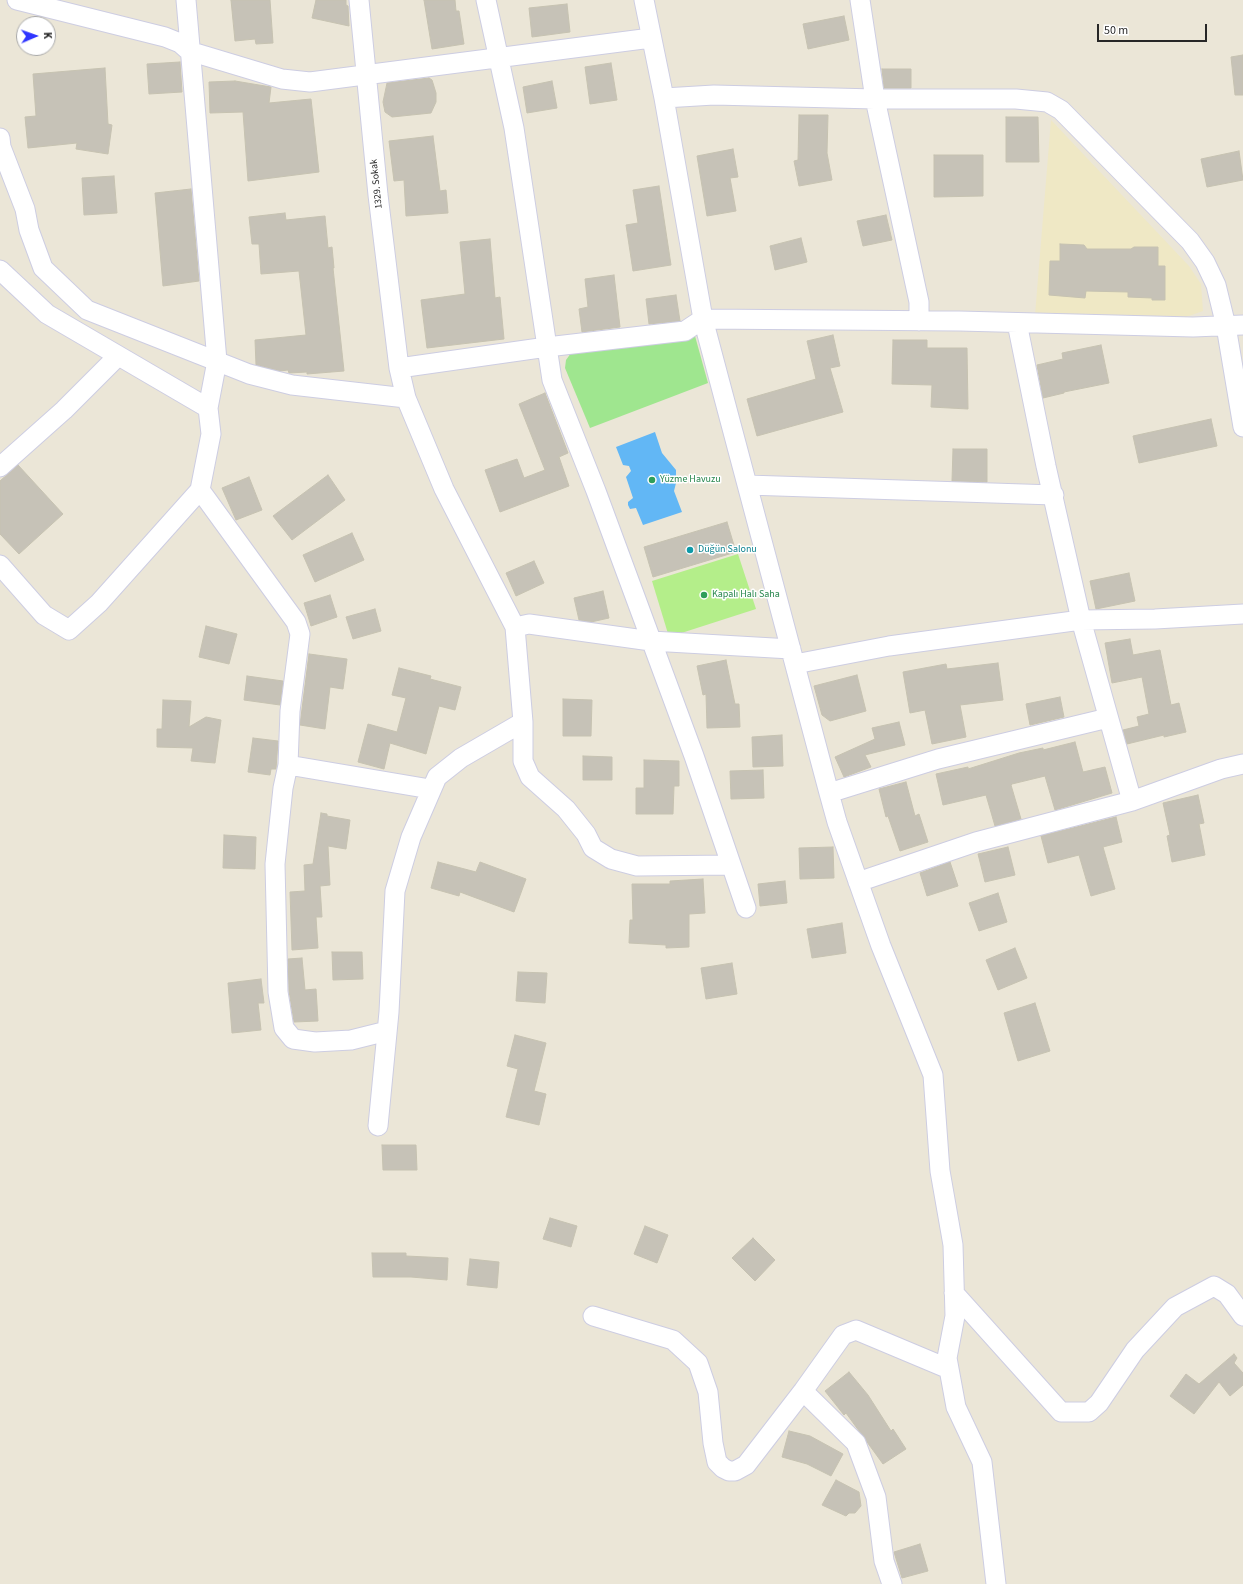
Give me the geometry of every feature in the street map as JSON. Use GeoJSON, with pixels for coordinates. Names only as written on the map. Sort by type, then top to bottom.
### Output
{"type":"FeatureCollection","features":[{"type":"Feature","properties":{"kind":"street"},"geometry":{"type":"LineString","coordinates":[[17,0],[165,37],[180,43],[189,51],[282,79],[310,82],[367,76],[499,57],[651,38]]}},
{"type":"Feature","properties":{"kind":"street"},"geometry":{"type":"LineString","coordinates":[[0,565],[44,615],[69,630],[100,603],[200,490],[211,434],[208,408],[217,361],[189,51],[186,0]]}},
{"type":"Feature","properties":{"kind":"street","name":"1329. Sokak"},"geometry":{"type":"LineString","coordinates":[[359,0],[378,195],[399,368],[406,398],[444,488],[515,627]]}},
{"type":"Feature","properties":{"kind":"street"},"geometry":{"type":"LineString","coordinates":[[486,0],[514,128],[552,380],[596,491],[694,756],[746,908]]}},
{"type":"Feature","properties":{"kind":"street"},"geometry":{"type":"LineString","coordinates":[[644,0],[664,98],[703,320],[829,793],[837,822],[880,946],[933,1075],[940,1171],[953,1244],[955,1316],[948,1363],[956,1407],[982,1462],[996,1584]]}},
{"type":"Feature","properties":{"kind":"street"},"geometry":{"type":"LineString","coordinates":[[860,0],[875,99],[919,302],[920,321]]}},
{"type":"Feature","properties":{"kind":"street"},"geometry":{"type":"LineString","coordinates":[[664,98],[714,95],[875,99],[1016,99],[1047,102],[1061,110],[1190,241],[1206,262],[1234,325],[1243,427]]}},
{"type":"Feature","properties":{"kind":"street"},"geometry":{"type":"LineString","coordinates":[[0,138],[1,147],[25,209],[29,230],[43,268],[87,310],[250,374],[292,385],[406,398]]}},
{"type":"Feature","properties":{"kind":"street"},"geometry":{"type":"LineString","coordinates":[[0,270],[46,314],[208,408]]}},
{"type":"Feature","properties":{"kind":"street"},"geometry":{"type":"LineString","coordinates":[[399,368],[547,347],[685,331],[703,320],[1234,325]]}},
{"type":"Feature","properties":{"kind":"street"},"geometry":{"type":"LineString","coordinates":[[1016,323],[1046,466],[1054,495],[1081,620],[1132,801]]}},
{"type":"Feature","properties":{"kind":"street"},"geometry":{"type":"LineString","coordinates":[[0,467],[64,410],[118,356]]}},
{"type":"Feature","properties":{"kind":"street"},"geometry":{"type":"LineString","coordinates":[[747,485],[1054,495]]}},
{"type":"Feature","properties":{"kind":"street"},"geometry":{"type":"LineString","coordinates":[[200,490],[296,622],[300,634],[290,711],[288,765],[282,788],[275,864],[278,992],[284,1028],[293,1039],[315,1042],[351,1040],[387,1031]]}},
{"type":"Feature","properties":{"kind":"street"},"geometry":{"type":"LineString","coordinates":[[732,865],[637,866],[611,859],[593,848],[586,834],[566,810],[530,776],[523,761],[523,722],[515,627],[529,624],[651,641],[793,657],[889,646],[1081,620],[1155,619],[1243,614]]}},
{"type":"Feature","properties":{"kind":"street"},"geometry":{"type":"LineString","coordinates":[[829,793],[938,759],[1108,718]]}},
{"type":"Feature","properties":{"kind":"street"},"geometry":{"type":"LineString","coordinates":[[378,1126],[387,1031],[395,891],[411,837],[430,789],[437,777],[461,758],[523,722]]}},
{"type":"Feature","properties":{"kind":"street"},"geometry":{"type":"LineString","coordinates":[[858,882],[976,842],[1132,801],[1221,769],[1243,764]]}},
{"type":"Feature","properties":{"kind":"street"},"geometry":{"type":"LineString","coordinates":[[288,765],[430,789]]}},
{"type":"Feature","properties":{"kind":"street"},"geometry":{"type":"LineString","coordinates":[[954,1293],[1061,1412],[1089,1412],[1099,1403],[1135,1350],[1175,1307],[1214,1286],[1227,1294],[1243,1316]]}},
{"type":"Feature","properties":{"kind":"street"},"geometry":{"type":"LineString","coordinates":[[593,1316],[673,1340],[698,1363],[708,1392],[717,1462],[729,1471],[735,1471],[746,1465],[804,1390],[843,1335],[856,1330],[948,1363]]}},
{"type":"Feature","properties":{"kind":"street"},"geometry":{"type":"LineString","coordinates":[[804,1390],[856,1443],[876,1497],[884,1561],[892,1584]]}},
{"type":"Feature","properties":{"kind":"shaded area"},"geometry":{"type":"Polygon","coordinates":[[[1051,120],[1189,266],[1201,284],[1203,311],[1186,317],[1035,315],[1051,120]]]}},
{"type":"Feature","properties":{"kind":"green space"},"geometry":{"type":"Polygon","coordinates":[[[695,336],[708,383],[590,428],[565,368],[566,360],[571,353],[695,336]]]}},
{"type":"Feature","properties":{"kind":"green space","name":"Kapalı Halı Saha"},"geometry":{"type":"Polygon","coordinates":[[[738,554],[756,609],[669,637],[652,581],[738,554]]]}},
{"type":"Feature","properties":{"kind":"water","name":"Yüzme Havuzu"},"geometry":{"type":"Polygon","coordinates":[[[655,432],[662,453],[676,470],[676,483],[674,491],[682,512],[643,525],[636,508],[630,509],[628,505],[628,502],[633,498],[626,477],[631,471],[629,466],[623,465],[616,447],[655,432]]]}},
{"type":"Feature","properties":{"kind":"building"},"geometry":{"type":"Polygon","coordinates":[[[231,0],[270,0],[273,43],[256,44],[255,39],[235,41],[231,0]]]}},
{"type":"Feature","properties":{"kind":"building"},"geometry":{"type":"Polygon","coordinates":[[[316,0],[346,0],[346,5],[348,6],[349,26],[312,18],[316,0]]]}},
{"type":"Feature","properties":{"kind":"building"},"geometry":{"type":"Polygon","coordinates":[[[424,0],[455,0],[456,11],[459,11],[464,44],[432,49],[424,0]]]}},
{"type":"Feature","properties":{"kind":"building"},"geometry":{"type":"Polygon","coordinates":[[[567,4],[570,32],[532,37],[529,8],[567,4]]]}},
{"type":"Feature","properties":{"kind":"building"},"geometry":{"type":"Polygon","coordinates":[[[844,16],[849,40],[808,49],[803,24],[844,16]]]}},
{"type":"Feature","properties":{"kind":"building"},"geometry":{"type":"Polygon","coordinates":[[[1243,55],[1243,95],[1235,95],[1231,57],[1243,55]]]}},
{"type":"Feature","properties":{"kind":"building"},"geometry":{"type":"Polygon","coordinates":[[[180,62],[182,92],[149,94],[147,64],[180,62]]]}},
{"type":"Feature","properties":{"kind":"building"},"geometry":{"type":"Polygon","coordinates":[[[611,63],[617,100],[590,104],[585,67],[611,63]]]}},
{"type":"Feature","properties":{"kind":"building"},"geometry":{"type":"Polygon","coordinates":[[[105,68],[108,124],[112,125],[108,154],[76,149],[77,143],[28,148],[25,117],[36,116],[33,74],[105,68]]]}},
{"type":"Feature","properties":{"kind":"building"},"geometry":{"type":"Polygon","coordinates":[[[882,69],[911,69],[911,88],[884,88],[882,69]]]}},
{"type":"Feature","properties":{"kind":"building"},"geometry":{"type":"Polygon","coordinates":[[[429,78],[432,80],[436,93],[436,102],[431,113],[392,117],[385,112],[383,102],[387,83],[429,78]]]}},
{"type":"Feature","properties":{"kind":"building"},"geometry":{"type":"Polygon","coordinates":[[[235,81],[271,87],[269,103],[311,99],[319,172],[248,181],[243,112],[210,113],[209,82],[235,81]]]}},
{"type":"Feature","properties":{"kind":"building"},"geometry":{"type":"Polygon","coordinates":[[[552,81],[557,108],[527,113],[523,87],[552,81]]]}},
{"type":"Feature","properties":{"kind":"building"},"geometry":{"type":"Polygon","coordinates":[[[799,115],[828,115],[827,153],[832,180],[799,186],[794,161],[798,160],[799,115]]]}},
{"type":"Feature","properties":{"kind":"building"},"geometry":{"type":"Polygon","coordinates":[[[1006,117],[1038,117],[1039,162],[1006,162],[1006,117]]]}},
{"type":"Feature","properties":{"kind":"building"},"geometry":{"type":"Polygon","coordinates":[[[433,136],[440,191],[446,190],[448,213],[406,216],[404,180],[394,181],[389,141],[433,136]]]}},
{"type":"Feature","properties":{"kind":"building"},"geometry":{"type":"Polygon","coordinates":[[[733,149],[738,177],[730,178],[736,211],[707,216],[697,156],[733,149]]]}},
{"type":"Feature","properties":{"kind":"building"},"geometry":{"type":"Polygon","coordinates":[[[1239,151],[1243,180],[1207,187],[1201,159],[1239,151]]]}},
{"type":"Feature","properties":{"kind":"building"},"geometry":{"type":"Polygon","coordinates":[[[934,155],[983,155],[983,196],[934,197],[934,155]]]}},
{"type":"Feature","properties":{"kind":"building"},"geometry":{"type":"Polygon","coordinates":[[[114,176],[117,213],[84,215],[82,178],[114,176]]]}},
{"type":"Feature","properties":{"kind":"building"},"geometry":{"type":"Polygon","coordinates":[[[659,186],[671,265],[633,271],[626,225],[638,223],[633,190],[659,186]]]}},
{"type":"Feature","properties":{"kind":"building"},"geometry":{"type":"Polygon","coordinates":[[[191,189],[199,281],[163,286],[155,193],[191,189]]]}},
{"type":"Feature","properties":{"kind":"building"},"geometry":{"type":"Polygon","coordinates":[[[285,213],[286,220],[325,216],[328,248],[332,247],[344,371],[307,374],[307,372],[289,373],[288,370],[280,371],[256,365],[255,340],[306,335],[299,271],[261,274],[259,244],[252,244],[249,217],[285,213]]]}},
{"type":"Feature","properties":{"kind":"building"},"geometry":{"type":"Polygon","coordinates":[[[886,215],[892,240],[863,246],[857,221],[886,215]]]}},
{"type":"Feature","properties":{"kind":"building"},"geometry":{"type":"Polygon","coordinates":[[[801,238],[807,262],[775,270],[770,246],[801,238]]]}},
{"type":"Feature","properties":{"kind":"building"},"geometry":{"type":"Polygon","coordinates":[[[490,239],[495,298],[500,297],[504,339],[427,348],[421,300],[465,294],[460,242],[490,239]]]}},
{"type":"Feature","properties":{"kind":"building"},"geometry":{"type":"Polygon","coordinates":[[[1060,244],[1084,245],[1087,249],[1131,249],[1134,247],[1158,247],[1158,266],[1165,266],[1165,300],[1128,297],[1128,292],[1086,291],[1085,298],[1049,295],[1050,261],[1060,261],[1060,244]]]}},
{"type":"Feature","properties":{"kind":"building"},"geometry":{"type":"Polygon","coordinates":[[[614,275],[620,327],[582,332],[579,309],[588,307],[585,279],[614,275]]]}},
{"type":"Feature","properties":{"kind":"building"},"geometry":{"type":"Polygon","coordinates":[[[676,295],[680,321],[649,324],[646,299],[676,295]]]}},
{"type":"Feature","properties":{"kind":"building"},"geometry":{"type":"Polygon","coordinates":[[[833,335],[840,366],[830,368],[843,412],[757,436],[747,399],[816,379],[807,341],[833,335]]]}},
{"type":"Feature","properties":{"kind":"building"},"geometry":{"type":"Polygon","coordinates":[[[893,340],[927,340],[927,348],[967,348],[968,409],[931,407],[932,385],[892,384],[893,340]]]}},
{"type":"Feature","properties":{"kind":"building"},"geometry":{"type":"Polygon","coordinates":[[[1101,345],[1109,383],[1043,398],[1037,365],[1063,359],[1062,353],[1101,345]]]}},
{"type":"Feature","properties":{"kind":"building"},"geometry":{"type":"Polygon","coordinates":[[[545,393],[568,453],[559,457],[569,486],[500,512],[485,470],[517,459],[524,478],[545,470],[519,404],[545,393]]]}},
{"type":"Feature","properties":{"kind":"building"},"geometry":{"type":"Polygon","coordinates":[[[1211,419],[1217,446],[1139,463],[1133,436],[1211,419]]]}},
{"type":"Feature","properties":{"kind":"building"},"geometry":{"type":"Polygon","coordinates":[[[953,449],[987,449],[987,482],[952,481],[953,449]]]}},
{"type":"Feature","properties":{"kind":"building"},"geometry":{"type":"Polygon","coordinates":[[[18,465],[63,514],[19,554],[0,534],[0,481],[18,465]]]}},
{"type":"Feature","properties":{"kind":"building"},"geometry":{"type":"Polygon","coordinates":[[[328,475],[345,500],[292,540],[273,516],[328,475]]]}},
{"type":"Feature","properties":{"kind":"building"},"geometry":{"type":"Polygon","coordinates":[[[249,477],[262,510],[236,520],[222,488],[249,477]]]}},
{"type":"Feature","properties":{"kind":"building","name":"Düğün Salonu"},"geometry":{"type":"Polygon","coordinates":[[[727,522],[736,552],[653,577],[644,547],[727,522]]]}},
{"type":"Feature","properties":{"kind":"building"},"geometry":{"type":"Polygon","coordinates":[[[352,533],[364,560],[315,582],[303,555],[352,533]]]}},
{"type":"Feature","properties":{"kind":"building"},"geometry":{"type":"Polygon","coordinates":[[[534,561],[544,583],[516,596],[506,573],[534,561]]]}},
{"type":"Feature","properties":{"kind":"building"},"geometry":{"type":"Polygon","coordinates":[[[1129,573],[1135,601],[1096,609],[1090,581],[1129,573]]]}},
{"type":"Feature","properties":{"kind":"building"},"geometry":{"type":"Polygon","coordinates":[[[603,591],[609,618],[591,622],[579,620],[574,598],[603,591]]]}},
{"type":"Feature","properties":{"kind":"building"},"geometry":{"type":"Polygon","coordinates":[[[330,595],[337,617],[311,626],[304,603],[330,595]]]}},
{"type":"Feature","properties":{"kind":"building"},"geometry":{"type":"Polygon","coordinates":[[[375,609],[381,631],[353,639],[346,617],[375,609]]]}},
{"type":"Feature","properties":{"kind":"building"},"geometry":{"type":"Polygon","coordinates":[[[206,626],[237,634],[229,664],[199,657],[206,626]]]}},
{"type":"Feature","properties":{"kind":"building"},"geometry":{"type":"Polygon","coordinates":[[[1130,639],[1133,655],[1160,650],[1171,705],[1179,703],[1186,732],[1164,737],[1164,735],[1127,744],[1123,730],[1139,726],[1137,717],[1149,714],[1142,677],[1112,683],[1105,643],[1130,639]]]}},
{"type":"Feature","properties":{"kind":"building"},"geometry":{"type":"Polygon","coordinates":[[[309,654],[347,659],[343,689],[330,687],[325,729],[300,725],[309,654]]]}},
{"type":"Feature","properties":{"kind":"building"},"geometry":{"type":"Polygon","coordinates":[[[726,660],[735,704],[739,704],[740,727],[707,728],[706,694],[703,695],[697,666],[726,660]]]}},
{"type":"Feature","properties":{"kind":"building"},"geometry":{"type":"Polygon","coordinates":[[[998,663],[1003,700],[960,705],[966,737],[932,744],[925,710],[910,713],[903,672],[946,664],[947,669],[998,663]]]}},
{"type":"Feature","properties":{"kind":"building"},"geometry":{"type":"Polygon","coordinates":[[[399,668],[431,676],[430,679],[461,687],[455,710],[439,706],[426,754],[390,743],[384,769],[358,762],[368,724],[397,732],[406,698],[392,695],[399,668]]]}},
{"type":"Feature","properties":{"kind":"building"},"geometry":{"type":"Polygon","coordinates":[[[857,675],[866,711],[830,721],[822,715],[814,686],[857,675]]]}},
{"type":"Feature","properties":{"kind":"building"},"geometry":{"type":"Polygon","coordinates":[[[247,676],[283,681],[280,705],[244,700],[247,676]]]}},
{"type":"Feature","properties":{"kind":"building"},"geometry":{"type":"Polygon","coordinates":[[[1060,697],[1064,717],[1030,725],[1026,704],[1060,697]]]}},
{"type":"Feature","properties":{"kind":"building"},"geometry":{"type":"Polygon","coordinates":[[[563,699],[592,700],[591,736],[563,736],[563,699]]]}},
{"type":"Feature","properties":{"kind":"building"},"geometry":{"type":"Polygon","coordinates":[[[163,700],[191,701],[189,727],[206,717],[221,720],[215,763],[191,761],[193,748],[157,747],[157,729],[162,729],[163,700]]]}},
{"type":"Feature","properties":{"kind":"building"},"geometry":{"type":"Polygon","coordinates":[[[899,722],[905,745],[865,755],[871,767],[844,777],[835,757],[875,739],[872,728],[899,722]]]}},
{"type":"Feature","properties":{"kind":"building"},"geometry":{"type":"Polygon","coordinates":[[[782,735],[783,766],[753,767],[752,737],[782,735]]]}},
{"type":"Feature","properties":{"kind":"building"},"geometry":{"type":"Polygon","coordinates":[[[253,738],[278,741],[276,769],[271,769],[270,775],[248,772],[253,738]]]}},
{"type":"Feature","properties":{"kind":"building"},"geometry":{"type":"Polygon","coordinates":[[[1075,742],[1083,772],[1105,767],[1112,793],[1055,810],[1045,776],[1012,784],[1011,785],[1021,819],[995,826],[986,795],[943,805],[936,774],[968,767],[968,769],[1019,753],[1043,748],[1043,750],[1075,742]]]}},
{"type":"Feature","properties":{"kind":"building"},"geometry":{"type":"Polygon","coordinates":[[[583,756],[612,757],[612,780],[583,780],[583,756]]]}},
{"type":"Feature","properties":{"kind":"building"},"geometry":{"type":"Polygon","coordinates":[[[644,760],[679,761],[679,786],[674,786],[673,814],[636,814],[636,788],[644,788],[644,760]]]}},
{"type":"Feature","properties":{"kind":"building"},"geometry":{"type":"Polygon","coordinates":[[[763,770],[764,798],[731,799],[730,771],[763,770]]]}},
{"type":"Feature","properties":{"kind":"building"},"geometry":{"type":"Polygon","coordinates":[[[906,782],[915,816],[919,814],[928,842],[900,851],[888,816],[886,817],[879,789],[906,782]]]}},
{"type":"Feature","properties":{"kind":"building"},"geometry":{"type":"Polygon","coordinates":[[[1198,795],[1204,823],[1199,824],[1205,855],[1172,862],[1167,836],[1170,835],[1163,803],[1198,795]]]}},
{"type":"Feature","properties":{"kind":"building"},"geometry":{"type":"Polygon","coordinates":[[[321,813],[327,814],[327,816],[350,820],[346,849],[328,846],[330,885],[320,886],[322,917],[316,917],[318,948],[292,950],[290,892],[305,891],[304,865],[313,864],[321,813]]]}},
{"type":"Feature","properties":{"kind":"building"},"geometry":{"type":"Polygon","coordinates":[[[1116,817],[1122,842],[1103,847],[1115,889],[1091,896],[1079,855],[1048,863],[1041,836],[1116,817]]]}},
{"type":"Feature","properties":{"kind":"building"},"geometry":{"type":"Polygon","coordinates":[[[224,835],[256,837],[255,869],[223,868],[224,835]]]}},
{"type":"Feature","properties":{"kind":"building"},"geometry":{"type":"Polygon","coordinates":[[[833,847],[834,878],[800,879],[799,848],[833,847]]]}},
{"type":"Feature","properties":{"kind":"building"},"geometry":{"type":"Polygon","coordinates":[[[1008,847],[1015,875],[985,882],[978,854],[1008,847]]]}},
{"type":"Feature","properties":{"kind":"building"},"geometry":{"type":"Polygon","coordinates":[[[438,862],[476,872],[480,862],[526,879],[514,912],[460,892],[459,896],[431,888],[438,862]]]}},
{"type":"Feature","properties":{"kind":"building"},"geometry":{"type":"Polygon","coordinates":[[[950,862],[958,886],[927,896],[920,873],[950,862]]]}},
{"type":"Feature","properties":{"kind":"building"},"geometry":{"type":"Polygon","coordinates":[[[703,879],[705,913],[689,914],[689,947],[666,948],[666,945],[629,943],[630,920],[633,920],[632,884],[670,884],[670,881],[703,879]]]}},
{"type":"Feature","properties":{"kind":"building"},"geometry":{"type":"Polygon","coordinates":[[[785,881],[787,903],[760,906],[758,884],[785,881]]]}},
{"type":"Feature","properties":{"kind":"building"},"geometry":{"type":"Polygon","coordinates":[[[998,893],[1007,922],[979,931],[969,903],[998,893]]]}},
{"type":"Feature","properties":{"kind":"building"},"geometry":{"type":"Polygon","coordinates":[[[842,923],[846,953],[812,958],[807,929],[842,923]]]}},
{"type":"Feature","properties":{"kind":"building"},"geometry":{"type":"Polygon","coordinates":[[[1015,948],[1027,978],[998,990],[986,960],[1015,948]]]}},
{"type":"Feature","properties":{"kind":"building"},"geometry":{"type":"Polygon","coordinates":[[[332,952],[362,952],[363,979],[333,980],[332,952]]]}},
{"type":"Feature","properties":{"kind":"building"},"geometry":{"type":"Polygon","coordinates":[[[302,958],[305,990],[316,989],[318,1021],[294,1022],[289,991],[288,959],[302,958]]]}},
{"type":"Feature","properties":{"kind":"building"},"geometry":{"type":"Polygon","coordinates":[[[732,963],[737,994],[706,999],[701,968],[732,963]]]}},
{"type":"Feature","properties":{"kind":"building"},"geometry":{"type":"Polygon","coordinates":[[[518,972],[547,973],[545,1003],[516,1001],[518,972]]]}},
{"type":"Feature","properties":{"kind":"building"},"geometry":{"type":"Polygon","coordinates":[[[261,979],[264,1003],[258,1003],[261,1030],[232,1033],[228,983],[261,979]]]}},
{"type":"Feature","properties":{"kind":"building"},"geometry":{"type":"Polygon","coordinates":[[[1035,1003],[1050,1051],[1018,1061],[1004,1013],[1035,1003]]]}},
{"type":"Feature","properties":{"kind":"building"},"geometry":{"type":"Polygon","coordinates":[[[515,1035],[546,1043],[534,1091],[546,1094],[539,1125],[506,1117],[518,1069],[507,1066],[515,1035]]]}},
{"type":"Feature","properties":{"kind":"building"},"geometry":{"type":"Polygon","coordinates":[[[382,1145],[416,1145],[417,1170],[383,1170],[382,1145]]]}},
{"type":"Feature","properties":{"kind":"building"},"geometry":{"type":"Polygon","coordinates":[[[550,1218],[577,1226],[571,1247],[543,1239],[550,1218]]]}},
{"type":"Feature","properties":{"kind":"building"},"geometry":{"type":"Polygon","coordinates":[[[645,1226],[668,1235],[657,1263],[634,1254],[645,1226]]]}},
{"type":"Feature","properties":{"kind":"building"},"geometry":{"type":"Polygon","coordinates":[[[753,1238],[775,1260],[755,1281],[732,1258],[753,1238]]]}},
{"type":"Feature","properties":{"kind":"building"},"geometry":{"type":"Polygon","coordinates":[[[372,1253],[406,1253],[406,1256],[448,1258],[447,1280],[411,1277],[373,1277],[372,1253]]]}},
{"type":"Feature","properties":{"kind":"building"},"geometry":{"type":"Polygon","coordinates":[[[470,1259],[499,1262],[497,1288],[467,1285],[470,1259]]]}},
{"type":"Feature","properties":{"kind":"building"},"geometry":{"type":"Polygon","coordinates":[[[1234,1354],[1237,1358],[1234,1363],[1243,1373],[1243,1385],[1230,1396],[1219,1382],[1194,1414],[1170,1396],[1186,1374],[1199,1384],[1234,1354]]]}},
{"type":"Feature","properties":{"kind":"building"},"geometry":{"type":"Polygon","coordinates":[[[849,1372],[868,1395],[891,1431],[893,1429],[906,1449],[883,1464],[846,1413],[844,1415],[825,1391],[849,1372]]]}},
{"type":"Feature","properties":{"kind":"building"},"geometry":{"type":"Polygon","coordinates":[[[789,1431],[810,1436],[843,1454],[831,1476],[807,1464],[782,1457],[789,1431]]]}},
{"type":"Feature","properties":{"kind":"building"},"geometry":{"type":"Polygon","coordinates":[[[836,1480],[859,1492],[861,1506],[855,1513],[849,1513],[846,1516],[822,1505],[836,1480]]]}},
{"type":"Feature","properties":{"kind":"building"},"geometry":{"type":"Polygon","coordinates":[[[920,1544],[928,1571],[902,1578],[894,1552],[920,1544]]]}},
{"type":"Feature","properties":{"kind":"place","name":"Yüzme Havuzu"},"geometry":{"type":"Point","coordinates":[652,480]}},
{"type":"Feature","properties":{"kind":"place","name":"Düğün Salonu"},"geometry":{"type":"Point","coordinates":[690,550]}},
{"type":"Feature","properties":{"kind":"place","name":"Kapalı Halı Saha"},"geometry":{"type":"Point","coordinates":[704,595]}}]}
